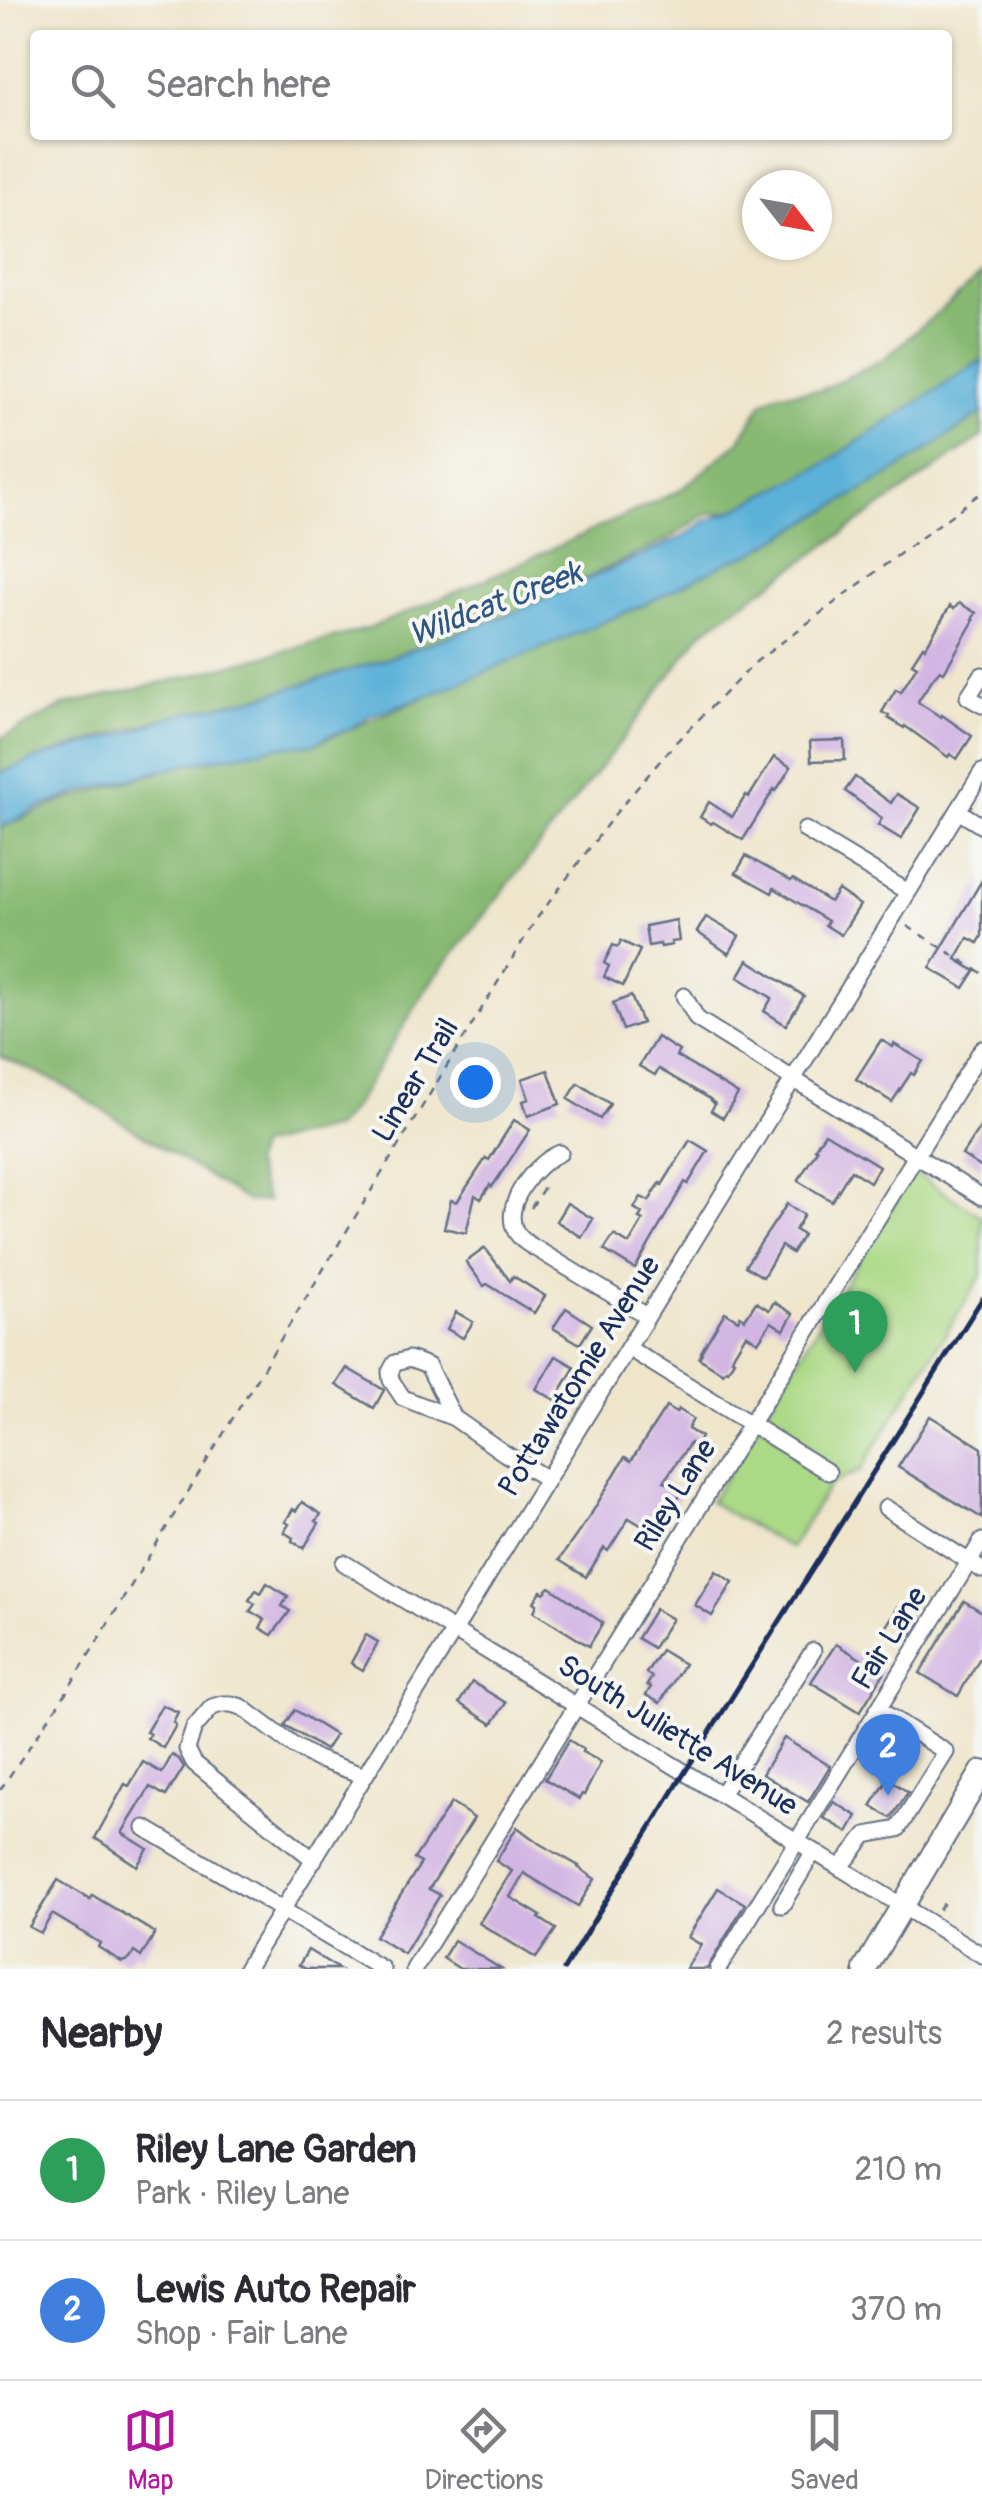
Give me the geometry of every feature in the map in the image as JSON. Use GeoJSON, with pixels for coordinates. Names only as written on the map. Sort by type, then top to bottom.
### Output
{"type":"FeatureCollection","features":[{"type":"Feature","properties":{"kind":"highway"},"geometry":{"type":"LineString","coordinates":[[865,1969],[982,1772]]}},
{"type":"Feature","properties":{"kind":"street"},"geometry":{"type":"LineString","coordinates":[[982,675],[968,697],[982,706]]}},
{"type":"Feature","properties":{"kind":"street","name":"Pottawatomie Avenue"},"geometry":{"type":"LineString","coordinates":[[246,1969],[982,772]]}},
{"type":"Feature","properties":{"kind":"street"},"geometry":{"type":"LineString","coordinates":[[958,811],[982,826]]}},
{"type":"Feature","properties":{"kind":"street"},"geometry":{"type":"LineString","coordinates":[[805,830],[908,892]]}},
{"type":"Feature","properties":{"kind":"street"},"geometry":{"type":"LineString","coordinates":[[684,996],[696,1019],[982,1197]]}},
{"type":"Feature","properties":{"kind":"street","name":"Riley Lane"},"geometry":{"type":"LineString","coordinates":[[414,1969],[982,1049]]}},
{"type":"Feature","properties":{"kind":"street"},"geometry":{"type":"LineString","coordinates":[[560,1153],[546,1159],[522,1188],[514,1204],[514,1230],[535,1248],[648,1316]]}},
{"type":"Feature","properties":{"kind":"street"},"geometry":{"type":"LineString","coordinates":[[628,1348],[828,1472]]}},
{"type":"Feature","properties":{"kind":"street"},"geometry":{"type":"LineString","coordinates":[[454,1418],[428,1366],[409,1358],[395,1363],[391,1380],[404,1398],[454,1418],[548,1479]]}},
{"type":"Feature","properties":{"kind":"street"},"geometry":{"type":"LineString","coordinates":[[886,1508],[976,1565]]}},
{"type":"Feature","properties":{"kind":"street","name":"Fair Lane"},"geometry":{"type":"LineString","coordinates":[[718,1969],[878,1710],[976,1565],[982,1540]]}},
{"type":"Feature","properties":{"kind":"street","name":"South Juliette Avenue"},"geometry":{"type":"LineString","coordinates":[[344,1563],[982,1955]]}},
{"type":"Feature","properties":{"kind":"street"},"geometry":{"type":"LineString","coordinates":[[722,1793],[813,1651]]}},
{"type":"Feature","properties":{"kind":"street"},"geometry":{"type":"LineString","coordinates":[[314,1860],[194,1763],[187,1749],[194,1728],[212,1707],[242,1707],[317,1759],[365,1776]]}},
{"type":"Feature","properties":{"kind":"street"},"geometry":{"type":"LineString","coordinates":[[840,1867],[866,1834],[898,1829],[946,1752],[878,1710]]}},
{"type":"Feature","properties":{"kind":"street"},"geometry":{"type":"LineString","coordinates":[[145,1828],[382,1969]]}},
{"type":"Feature","properties":{"kind":"street"},"geometry":{"type":"LineString","coordinates":[[782,1906],[814,1851]]}},
{"type":"Feature","properties":{"kind":"path","name":"Linear Trail"},"geometry":{"type":"LineString","coordinates":[[0,1790],[64,1696],[516,952],[615,814],[677,741],[757,660],[982,492]]}},
{"type":"Feature","properties":{"kind":"path"},"geometry":{"type":"LineString","coordinates":[[906,925],[982,972]]}},
{"type":"Feature","properties":{"kind":"path"},"geometry":{"type":"LineString","coordinates":[[530,1210],[548,1182]]}},
{"type":"Feature","properties":{"kind":"path"},"geometry":{"type":"LineString","coordinates":[[939,1910],[947,1899]]}},
{"type":"Feature","properties":{"kind":"green space"},"geometry":{"type":"Polygon","coordinates":[[[982,274],[982,360],[823,465],[732,511],[706,514],[671,538],[513,613],[383,660],[264,696],[169,717],[0,773],[0,739],[65,705],[367,629],[679,491],[739,442],[763,402],[779,393],[821,390],[885,358],[982,274]]]}},
{"type":"Feature","properties":{"kind":"green space"},"geometry":{"type":"Polygon","coordinates":[[[982,413],[982,436],[702,632],[428,986],[355,1105],[336,1128],[259,1146],[253,1163],[267,1201],[247,1201],[60,1083],[0,1056],[0,828],[63,801],[186,764],[275,747],[314,744],[641,606],[749,554],[891,474],[982,413]]]}},
{"type":"Feature","properties":{"kind":"green space"},"geometry":{"type":"Polygon","coordinates":[[[913,1172],[982,1217],[982,1275],[860,1471],[830,1484],[790,1548],[710,1502],[913,1172]]]}},
{"type":"Feature","properties":{"kind":"water","name":"Wildcat Creek"},"geometry":{"type":"Polygon","coordinates":[[[982,360],[982,413],[891,474],[749,555],[641,606],[445,689],[369,716],[350,729],[313,744],[186,764],[80,792],[0,828],[0,773],[169,717],[264,696],[383,660],[513,613],[685,536],[705,521],[823,465],[982,360]]]}},
{"type":"Feature","properties":{"kind":"building"},"geometry":{"type":"Polygon","coordinates":[[[959,603],[976,613],[974,620],[944,672],[940,670],[918,701],[972,736],[957,759],[950,754],[948,757],[882,712],[896,689],[901,692],[917,666],[912,663],[950,606],[954,609],[959,603]]]}},
{"type":"Feature","properties":{"kind":"building"},"geometry":{"type":"Polygon","coordinates":[[[844,740],[845,760],[811,761],[810,741],[844,740]]]}},
{"type":"Feature","properties":{"kind":"building"},"geometry":{"type":"Polygon","coordinates":[[[774,757],[791,767],[743,840],[700,817],[709,802],[732,817],[774,757]]]}},
{"type":"Feature","properties":{"kind":"building"},"geometry":{"type":"Polygon","coordinates":[[[855,777],[891,803],[897,794],[920,808],[901,839],[878,825],[882,818],[845,791],[855,777]]]}},
{"type":"Feature","properties":{"kind":"building"},"geometry":{"type":"Polygon","coordinates":[[[746,856],[830,902],[838,890],[860,905],[841,935],[825,925],[828,921],[774,888],[772,893],[736,873],[746,856]]]}},
{"type":"Feature","properties":{"kind":"building"},"geometry":{"type":"Polygon","coordinates":[[[982,880],[982,936],[978,943],[968,938],[956,959],[975,971],[964,988],[930,968],[982,880]]]}},
{"type":"Feature","properties":{"kind":"building"},"geometry":{"type":"Polygon","coordinates":[[[706,917],[739,936],[729,954],[697,932],[706,917]]]}},
{"type":"Feature","properties":{"kind":"building"},"geometry":{"type":"Polygon","coordinates":[[[676,920],[679,941],[661,947],[648,946],[645,926],[676,920]]]}},
{"type":"Feature","properties":{"kind":"building"},"geometry":{"type":"Polygon","coordinates":[[[621,941],[640,950],[623,986],[604,977],[609,966],[604,963],[613,945],[618,947],[621,941]]]}},
{"type":"Feature","properties":{"kind":"building"},"geometry":{"type":"Polygon","coordinates":[[[748,960],[804,996],[786,1025],[764,1011],[772,998],[738,977],[748,960]]]}},
{"type":"Feature","properties":{"kind":"building"},"geometry":{"type":"Polygon","coordinates":[[[631,996],[642,1023],[623,1030],[613,1003],[631,996]]]}},
{"type":"Feature","properties":{"kind":"building"},"geometry":{"type":"Polygon","coordinates":[[[657,1037],[679,1051],[676,1056],[738,1094],[723,1118],[711,1111],[715,1104],[710,1099],[659,1069],[655,1075],[639,1066],[657,1037]]]}},
{"type":"Feature","properties":{"kind":"building"},"geometry":{"type":"Polygon","coordinates":[[[881,1040],[923,1061],[892,1102],[856,1079],[881,1040]]]}},
{"type":"Feature","properties":{"kind":"building"},"geometry":{"type":"Polygon","coordinates":[[[548,1070],[560,1104],[528,1116],[523,1101],[529,1099],[522,1079],[548,1070]]]}},
{"type":"Feature","properties":{"kind":"building"},"geometry":{"type":"Polygon","coordinates":[[[578,1083],[610,1104],[600,1119],[568,1099],[578,1083]]]}},
{"type":"Feature","properties":{"kind":"building"},"geometry":{"type":"Polygon","coordinates":[[[514,1120],[530,1130],[492,1187],[481,1199],[475,1195],[466,1233],[444,1228],[451,1200],[457,1202],[514,1120]]]}},
{"type":"Feature","properties":{"kind":"building"},"geometry":{"type":"Polygon","coordinates":[[[982,1124],[982,1168],[962,1155],[982,1124]]]}},
{"type":"Feature","properties":{"kind":"building"},"geometry":{"type":"Polygon","coordinates":[[[825,1133],[879,1166],[870,1182],[851,1170],[832,1201],[798,1181],[825,1133]]]}},
{"type":"Feature","properties":{"kind":"building"},"geometry":{"type":"Polygon","coordinates":[[[690,1140],[708,1151],[688,1184],[685,1182],[635,1269],[604,1250],[614,1235],[629,1244],[643,1220],[639,1218],[642,1213],[634,1208],[641,1197],[649,1201],[690,1140]]]}},
{"type":"Feature","properties":{"kind":"building"},"geometry":{"type":"Polygon","coordinates":[[[567,1203],[593,1219],[582,1237],[556,1221],[567,1203]]]}},
{"type":"Feature","properties":{"kind":"building"},"geometry":{"type":"Polygon","coordinates":[[[787,1204],[804,1215],[795,1230],[803,1235],[792,1253],[781,1246],[763,1277],[745,1266],[787,1204]]]}},
{"type":"Feature","properties":{"kind":"building"},"geometry":{"type":"Polygon","coordinates":[[[485,1248],[510,1281],[513,1276],[545,1296],[534,1313],[487,1284],[484,1286],[466,1262],[485,1248]]]}},
{"type":"Feature","properties":{"kind":"building"},"geometry":{"type":"Polygon","coordinates":[[[756,1302],[769,1310],[774,1302],[793,1314],[784,1330],[771,1322],[758,1342],[746,1334],[723,1373],[699,1358],[725,1312],[738,1320],[740,1316],[745,1319],[756,1302]]]}},
{"type":"Feature","properties":{"kind":"building"},"geometry":{"type":"Polygon","coordinates":[[[566,1308],[592,1325],[580,1344],[553,1328],[566,1308]]]}},
{"type":"Feature","properties":{"kind":"building"},"geometry":{"type":"Polygon","coordinates":[[[456,1312],[473,1322],[463,1338],[447,1329],[456,1312]]]}},
{"type":"Feature","properties":{"kind":"building"},"geometry":{"type":"Polygon","coordinates":[[[556,1356],[575,1367],[555,1400],[536,1389],[556,1356]]]}},
{"type":"Feature","properties":{"kind":"building"},"geometry":{"type":"Polygon","coordinates":[[[347,1368],[384,1390],[374,1408],[336,1385],[347,1368]]]}},
{"type":"Feature","properties":{"kind":"building"},"geometry":{"type":"Polygon","coordinates":[[[666,1407],[676,1413],[678,1409],[693,1419],[688,1429],[701,1437],[696,1447],[690,1443],[664,1481],[682,1492],[659,1536],[629,1518],[586,1577],[559,1560],[625,1457],[631,1461],[666,1407]]]}},
{"type":"Feature","properties":{"kind":"building"},"geometry":{"type":"Polygon","coordinates":[[[930,1416],[982,1448],[982,1518],[898,1467],[930,1416]]]}},
{"type":"Feature","properties":{"kind":"building"},"geometry":{"type":"Polygon","coordinates":[[[302,1502],[321,1514],[304,1548],[284,1532],[289,1524],[285,1522],[302,1502]]]}},
{"type":"Feature","properties":{"kind":"building"},"geometry":{"type":"Polygon","coordinates":[[[716,1571],[733,1582],[712,1616],[695,1605],[716,1571]]]}},
{"type":"Feature","properties":{"kind":"building"},"geometry":{"type":"Polygon","coordinates":[[[267,1583],[288,1596],[282,1606],[290,1611],[272,1635],[260,1628],[265,1620],[250,1611],[255,1604],[249,1600],[256,1590],[261,1593],[267,1583]]]}},
{"type":"Feature","properties":{"kind":"building"},"geometry":{"type":"Polygon","coordinates":[[[550,1587],[603,1623],[589,1646],[534,1612],[534,1602],[541,1591],[544,1593],[550,1587]]]}},
{"type":"Feature","properties":{"kind":"building"},"geometry":{"type":"Polygon","coordinates":[[[964,1601],[982,1612],[982,1654],[958,1696],[920,1673],[964,1601]]]}},
{"type":"Feature","properties":{"kind":"building"},"geometry":{"type":"Polygon","coordinates":[[[898,1607],[920,1621],[907,1641],[885,1628],[898,1607]]]}},
{"type":"Feature","properties":{"kind":"building"},"geometry":{"type":"Polygon","coordinates":[[[655,1609],[672,1619],[653,1648],[637,1638],[655,1609]]]}},
{"type":"Feature","properties":{"kind":"building"},"geometry":{"type":"Polygon","coordinates":[[[366,1635],[378,1642],[363,1670],[351,1663],[366,1635]]]}},
{"type":"Feature","properties":{"kind":"building"},"geometry":{"type":"Polygon","coordinates":[[[836,1644],[884,1673],[860,1712],[811,1682],[836,1644]]]}},
{"type":"Feature","properties":{"kind":"building"},"geometry":{"type":"Polygon","coordinates":[[[661,1650],[684,1664],[660,1703],[646,1695],[652,1677],[646,1673],[661,1650]]]}},
{"type":"Feature","properties":{"kind":"building"},"geometry":{"type":"Polygon","coordinates":[[[472,1682],[506,1703],[492,1724],[459,1703],[472,1682]]]}},
{"type":"Feature","properties":{"kind":"building"},"geometry":{"type":"Polygon","coordinates":[[[162,1705],[178,1712],[173,1722],[176,1725],[163,1748],[147,1738],[150,1734],[146,1732],[162,1705]]]}},
{"type":"Feature","properties":{"kind":"building"},"geometry":{"type":"Polygon","coordinates":[[[295,1710],[335,1735],[325,1750],[285,1725],[295,1710]]]}},
{"type":"Feature","properties":{"kind":"building"},"geometry":{"type":"Polygon","coordinates":[[[877,1732],[900,1745],[886,1769],[863,1755],[877,1732]]]}},
{"type":"Feature","properties":{"kind":"building"},"geometry":{"type":"Polygon","coordinates":[[[784,1738],[830,1766],[808,1802],[762,1774],[784,1738]]]}},
{"type":"Feature","properties":{"kind":"building"},"geometry":{"type":"Polygon","coordinates":[[[569,1740],[601,1762],[579,1799],[545,1779],[569,1740]]]}},
{"type":"Feature","properties":{"kind":"building"},"geometry":{"type":"Polygon","coordinates":[[[172,1755],[184,1767],[166,1796],[150,1787],[122,1833],[148,1849],[137,1866],[95,1838],[125,1784],[129,1786],[143,1762],[162,1773],[172,1755]]]}},
{"type":"Feature","properties":{"kind":"building"},"geometry":{"type":"Polygon","coordinates":[[[888,1779],[908,1792],[891,1818],[871,1806],[888,1779]]]}},
{"type":"Feature","properties":{"kind":"building"},"geometry":{"type":"Polygon","coordinates":[[[834,1802],[857,1816],[848,1832],[824,1818],[834,1802]]]}},
{"type":"Feature","properties":{"kind":"building"},"geometry":{"type":"Polygon","coordinates":[[[451,1803],[474,1818],[429,1889],[440,1895],[404,1954],[375,1936],[421,1863],[414,1859],[451,1803]]]}},
{"type":"Feature","properties":{"kind":"building"},"geometry":{"type":"Polygon","coordinates":[[[517,1827],[595,1879],[578,1906],[524,1873],[510,1897],[556,1929],[536,1958],[479,1923],[512,1871],[496,1861],[517,1827]]]}},
{"type":"Feature","properties":{"kind":"building"},"geometry":{"type":"Polygon","coordinates":[[[58,1880],[90,1899],[92,1895],[155,1933],[141,1957],[134,1952],[122,1962],[98,1947],[100,1943],[52,1914],[41,1933],[29,1927],[58,1880]]]}},
{"type":"Feature","properties":{"kind":"building"},"geometry":{"type":"Polygon","coordinates":[[[718,1888],[745,1904],[707,1969],[686,1969],[701,1945],[688,1937],[718,1888]]]}},
{"type":"Feature","properties":{"kind":"building"},"geometry":{"type":"Polygon","coordinates":[[[454,1940],[501,1969],[460,1969],[443,1958],[454,1940]]]}},
{"type":"Feature","properties":{"kind":"building"},"geometry":{"type":"Polygon","coordinates":[[[308,1950],[339,1969],[306,1969],[299,1965],[308,1950]]]}},
{"type":"Feature","properties":{"kind":"railway"},"geometry":{"type":"LineString","coordinates":[[564,1969],[982,1299]]}},
{"type":"Feature","properties":{"kind":"place","name":"Riley Lane Garden"},"geometry":{"type":"Point","coordinates":[855,1373]}},
{"type":"Feature","properties":{"kind":"place","name":"Lewis Auto Repair"},"geometry":{"type":"Point","coordinates":[888,1796]}}]}
